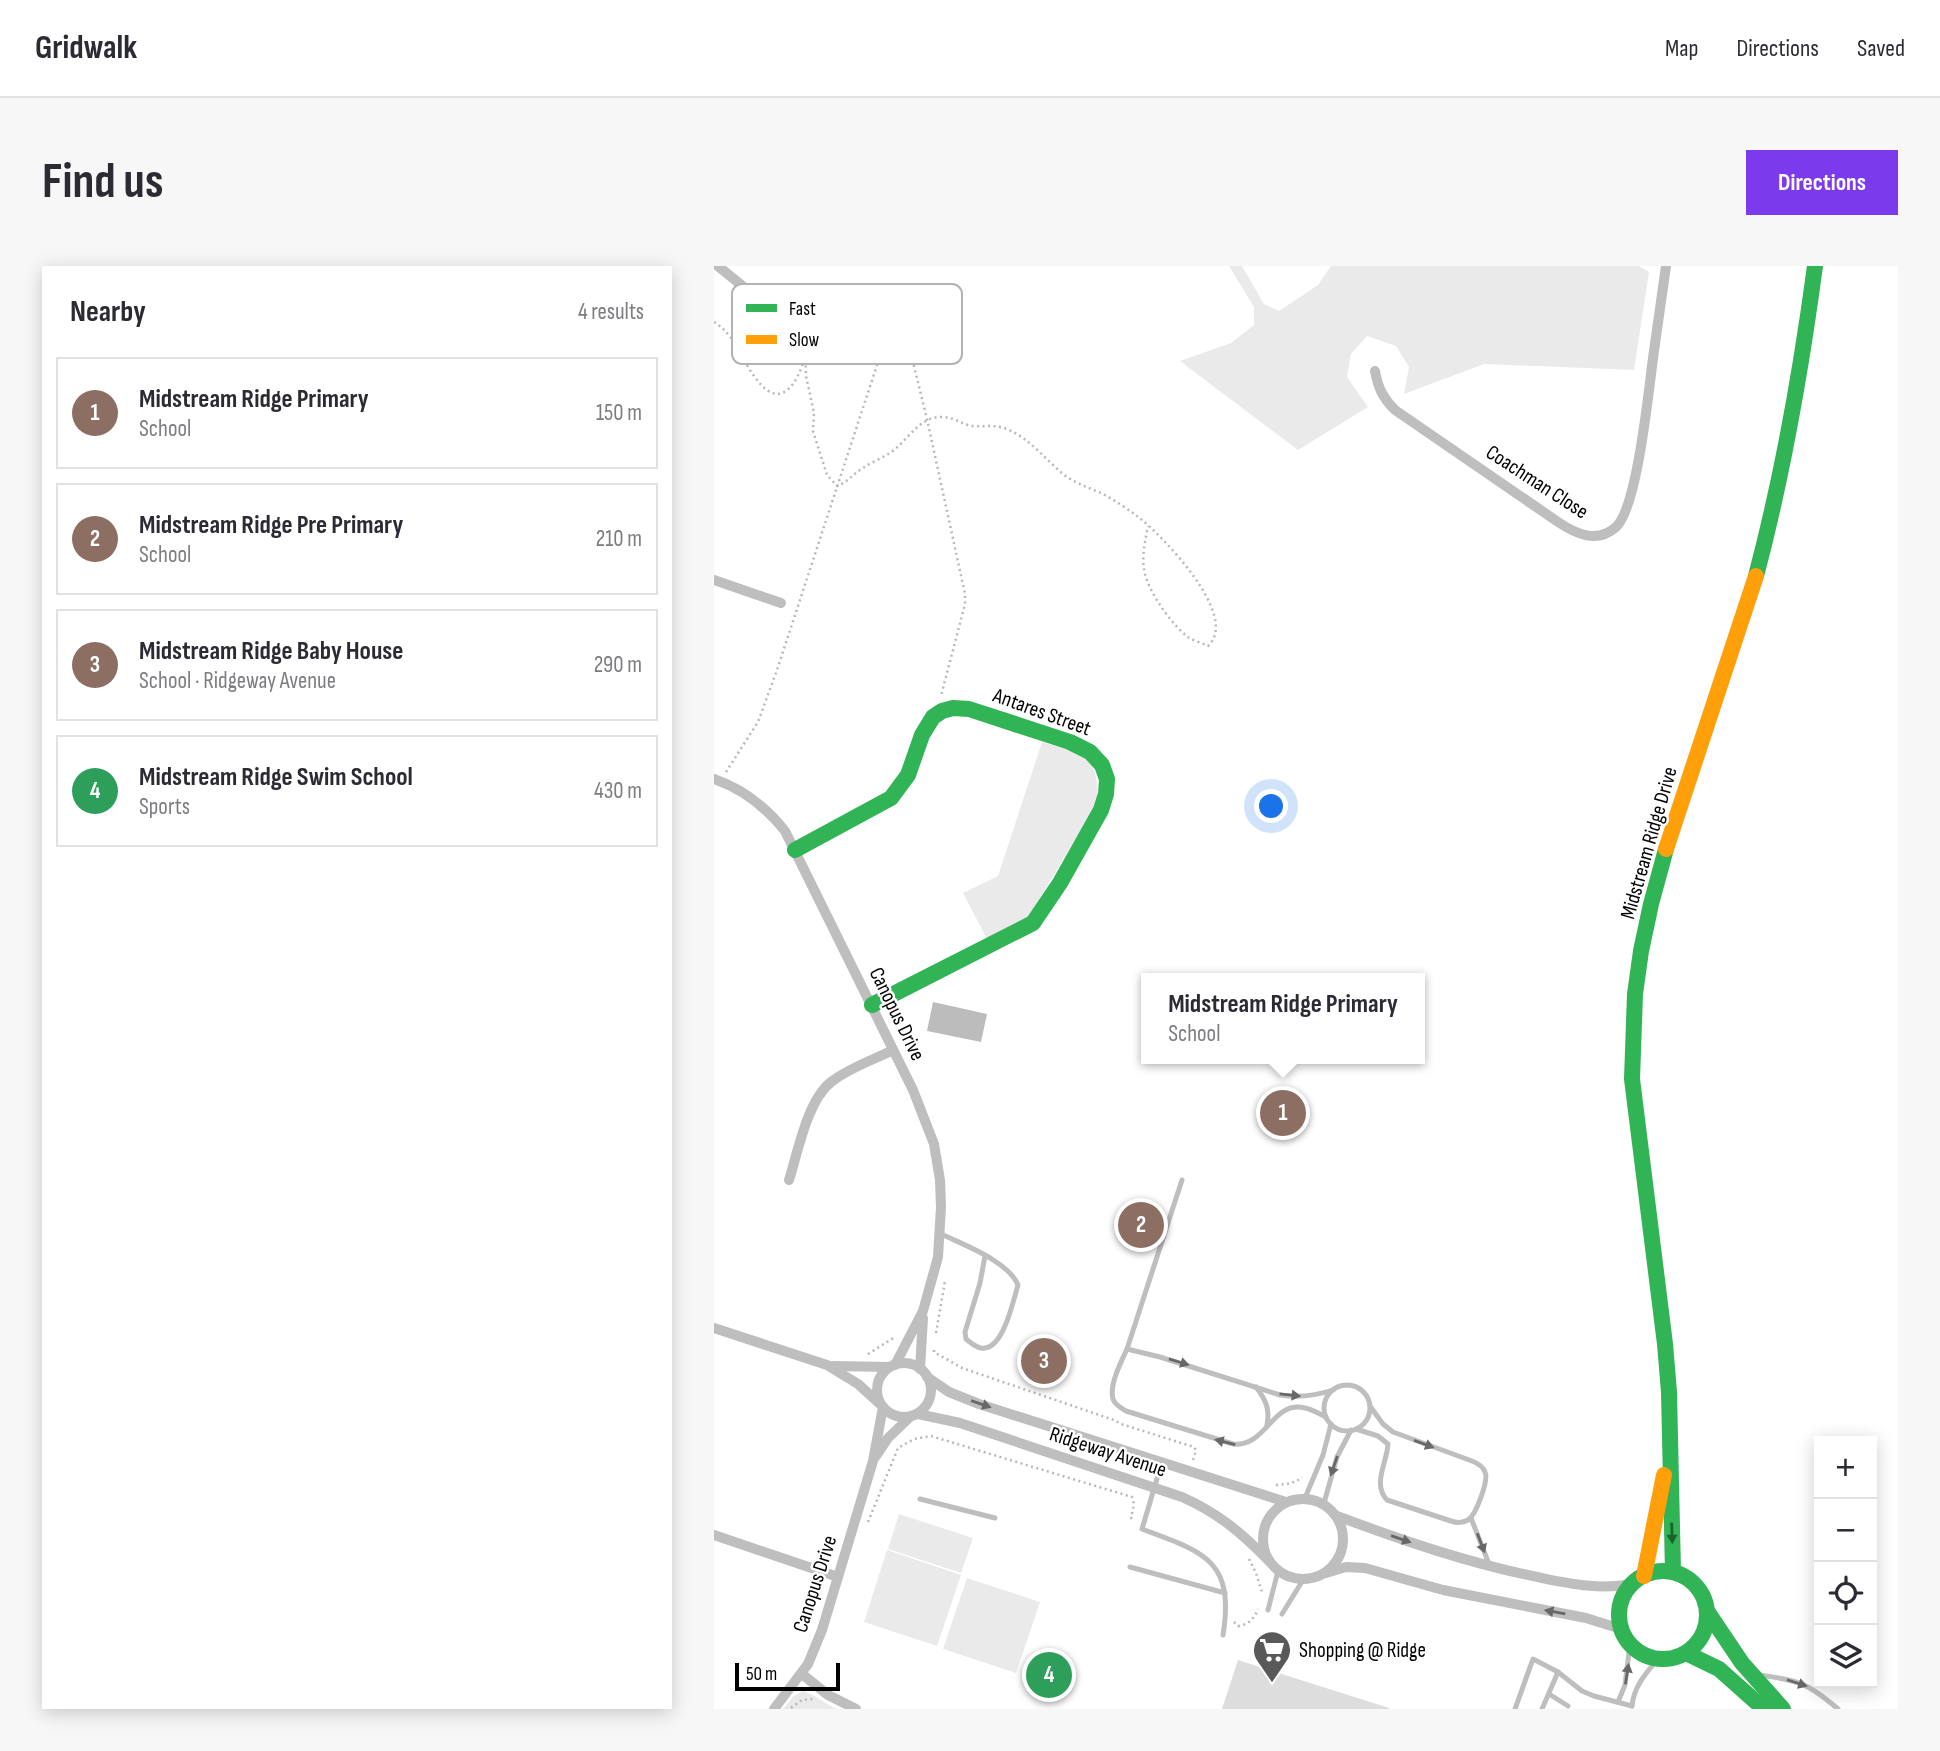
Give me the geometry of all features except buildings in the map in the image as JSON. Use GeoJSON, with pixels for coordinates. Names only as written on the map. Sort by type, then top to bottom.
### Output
{"type":"FeatureCollection","features":[{"type":"Feature","properties":{"kind":"street"},"geometry":{"type":"LineString","coordinates":[[718,266],[740,284]]}},
{"type":"Feature","properties":{"kind":"street","name":"Coachman Close"},"geometry":{"type":"LineString","coordinates":[[1375,371],[1381,395],[1395,410],[1558,522],[1589,537],[1601,536],[1619,524],[1629,503],[1638,462],[1666,266]]}},
{"type":"Feature","properties":{"kind":"street","name":"Midstream Ridge Drive"},"geometry":{"type":"LineString","coordinates":[[1673,1572],[1669,1392],[1632,1079],[1635,994],[1651,904],[1668,841],[1761,559],[1794,410],[1815,266]]}},
{"type":"Feature","properties":{"kind":"street"},"geometry":{"type":"LineString","coordinates":[[714,580],[780,603]]}},
{"type":"Feature","properties":{"kind":"street","name":"Antares Street"},"geometry":{"type":"LineString","coordinates":[[872,1005],[1033,923],[1099,816],[1107,790],[1103,766],[1097,756],[1085,748],[969,709],[944,708],[936,712]]}},
{"type":"Feature","properties":{"kind":"street"},"geometry":{"type":"LineString","coordinates":[[795,850],[891,798],[902,786],[928,722],[936,712]]}},
{"type":"Feature","properties":{"kind":"street","name":"Canopus Drive"},"geometry":{"type":"LineString","coordinates":[[717,780],[750,796],[763,806],[785,831],[872,1005],[923,1114],[934,1144],[940,1180],[941,1234],[938,1257],[923,1311],[892,1366]]}},
{"type":"Feature","properties":{"kind":"street"},"geometry":{"type":"LineString","coordinates":[[789,1181],[811,1111],[821,1092],[842,1075],[893,1050]]}},
{"type":"Feature","properties":{"kind":"street","name":"Canopus Drive"},"geometry":{"type":"LineString","coordinates":[[923,1311],[924,1373]]}},
{"type":"Feature","properties":{"kind":"street"},"geometry":{"type":"LineString","coordinates":[[714,1328],[827,1365],[855,1368],[904,1363],[924,1373],[930,1385],[929,1401],[914,1415],[893,1415],[858,1384],[827,1365]]}},
{"type":"Feature","properties":{"kind":"street"},"geometry":{"type":"LineString","coordinates":[[882,1406],[877,1388],[883,1373],[892,1366]]}},
{"type":"Feature","properties":{"kind":"street","name":"Ridgeway Avenue"},"geometry":{"type":"LineString","coordinates":[[924,1373],[949,1392],[979,1404],[1286,1502]]}},
{"type":"Feature","properties":{"kind":"street","name":"Canopus Drive"},"geometry":{"type":"LineString","coordinates":[[774,1709],[802,1674],[822,1630],[873,1461],[882,1406]]}},
{"type":"Feature","properties":{"kind":"street","name":"Canopus Drive"},"geometry":{"type":"LineString","coordinates":[[873,1461],[888,1438],[914,1415]]}},
{"type":"Feature","properties":{"kind":"street","name":"Ridgeway Avenue"},"geometry":{"type":"LineString","coordinates":[[914,1415],[960,1423],[1182,1497],[1238,1530],[1269,1561]]}},
{"type":"Feature","properties":{"kind":"street","name":"Midstream Ridge Drive"},"geometry":{"type":"LineString","coordinates":[[1638,1580],[1670,1446]]}},
{"type":"Feature","properties":{"kind":"street"},"geometry":{"type":"LineString","coordinates":[[1326,1573],[1342,1553],[1344,1540],[1337,1516],[1324,1503],[1305,1498],[1286,1502],[1266,1521],[1263,1534],[1269,1561],[1278,1571],[1289,1577],[1303,1580],[1315,1578],[1346,1566],[1365,1568],[1455,1593],[1586,1618],[1626,1637],[1643,1654],[1658,1659],[1686,1653],[1702,1635],[1706,1623],[1707,1611],[1700,1591],[1683,1576],[1673,1572],[1658,1571],[1638,1580],[1604,1588],[1568,1583],[1491,1568],[1395,1538],[1337,1516]]}},
{"type":"Feature","properties":{"kind":"street"},"geometry":{"type":"LineString","coordinates":[[714,1535],[838,1577]]}},
{"type":"Feature","properties":{"kind":"street"},"geometry":{"type":"LineString","coordinates":[[1626,1637],[1619,1617],[1620,1605],[1625,1594],[1638,1580]]}},
{"type":"Feature","properties":{"kind":"street"},"geometry":{"type":"LineString","coordinates":[[1707,1611],[1749,1674],[1783,1709]]}},
{"type":"Feature","properties":{"kind":"street"},"geometry":{"type":"LineString","coordinates":[[1686,1653],[1715,1665],[1762,1708]]}},
{"type":"Feature","properties":{"kind":"street"},"geometry":{"type":"LineString","coordinates":[[802,1674],[828,1695],[856,1709]]}},
{"type":"Feature","properties":{"kind":"lane"},"geometry":{"type":"LineString","coordinates":[[1127,1349],[1290,1396],[1312,1396],[1340,1386],[1356,1387],[1363,1391],[1370,1406],[1393,1432],[1472,1461],[1483,1468],[1486,1473],[1485,1485],[1471,1518],[1458,1523],[1387,1500],[1380,1485],[1388,1444],[1378,1436],[1353,1429],[1343,1430],[1326,1417],[1309,1409],[1296,1406],[1283,1411],[1249,1443],[1242,1445],[1126,1410],[1115,1403],[1112,1397],[1117,1373],[1182,1180]]}},
{"type":"Feature","properties":{"kind":"lane"},"geometry":{"type":"LineString","coordinates":[[941,1234],[985,1256],[1010,1272],[1018,1285],[1001,1336],[996,1343],[980,1348],[966,1339],[965,1332],[985,1256]]}},
{"type":"Feature","properties":{"kind":"lane"},"geometry":{"type":"LineString","coordinates":[[1256,1387],[1267,1403],[1267,1426]]}},
{"type":"Feature","properties":{"kind":"lane"},"geometry":{"type":"LineString","coordinates":[[1326,1417],[1324,1407],[1333,1390]]}},
{"type":"Feature","properties":{"kind":"lane"},"geometry":{"type":"LineString","coordinates":[[1324,1503],[1337,1457],[1353,1429],[1363,1423],[1370,1406]]}},
{"type":"Feature","properties":{"kind":"lane"},"geometry":{"type":"LineString","coordinates":[[1305,1498],[1331,1423]]}},
{"type":"Feature","properties":{"kind":"lane"},"geometry":{"type":"LineString","coordinates":[[1162,1462],[1142,1529],[1191,1547],[1213,1563],[1225,1593],[1227,1614],[1223,1635]]}},
{"type":"Feature","properties":{"kind":"lane"},"geometry":{"type":"LineString","coordinates":[[920,1499],[995,1518]]}},
{"type":"Feature","properties":{"kind":"lane"},"geometry":{"type":"LineString","coordinates":[[1471,1518],[1491,1568]]}},
{"type":"Feature","properties":{"kind":"lane"},"geometry":{"type":"LineString","coordinates":[[1130,1567],[1225,1593]]}},
{"type":"Feature","properties":{"kind":"lane"},"geometry":{"type":"LineString","coordinates":[[1268,1610],[1278,1571]]}},
{"type":"Feature","properties":{"kind":"lane"},"geometry":{"type":"LineString","coordinates":[[1282,1614],[1303,1580]]}},
{"type":"Feature","properties":{"kind":"lane"},"geometry":{"type":"LineString","coordinates":[[1618,1702],[1625,1685],[1626,1637]]}},
{"type":"Feature","properties":{"kind":"lane"},"geometry":{"type":"LineString","coordinates":[[1515,1709],[1533,1659],[1558,1672],[1582,1691],[1632,1707],[1637,1686],[1658,1659]]}},
{"type":"Feature","properties":{"kind":"lane"},"geometry":{"type":"LineString","coordinates":[[1542,1709],[1558,1672]]}},
{"type":"Feature","properties":{"kind":"lane"},"geometry":{"type":"LineString","coordinates":[[1749,1674],[1804,1684],[1839,1709]]}},
{"type":"Feature","properties":{"kind":"lane"},"geometry":{"type":"LineString","coordinates":[[1549,1694],[1568,1706]]}},
{"type":"Feature","properties":{"kind":"path"},"geometry":{"type":"LineString","coordinates":[[714,321],[732,339]]}},
{"type":"Feature","properties":{"kind":"path"},"geometry":{"type":"LineString","coordinates":[[746,364],[764,389],[772,394],[786,391],[803,364]]}},
{"type":"Feature","properties":{"kind":"path"},"geometry":{"type":"LineString","coordinates":[[806,364],[814,413],[813,431],[827,475],[837,486]]}},
{"type":"Feature","properties":{"kind":"path"},"geometry":{"type":"LineString","coordinates":[[717,780],[758,722],[877,364]]}},
{"type":"Feature","properties":{"kind":"path"},"geometry":{"type":"LineString","coordinates":[[914,364],[965,594],[965,604],[936,712]]}},
{"type":"Feature","properties":{"kind":"path"},"geometry":{"type":"LineString","coordinates":[[837,486],[894,450],[927,419],[942,417],[959,420],[969,426],[1008,429],[1025,439],[1082,486],[1102,494],[1138,516],[1168,544],[1189,568],[1214,615],[1216,631],[1214,640],[1208,646],[1188,637],[1161,607],[1152,590],[1145,576],[1144,544],[1148,526]]}},
{"type":"Feature","properties":{"kind":"path"},"geometry":{"type":"LineString","coordinates":[[948,1270],[937,1319],[934,1352],[962,1368],[1194,1447],[1196,1450],[1190,1470]]}},
{"type":"Feature","properties":{"kind":"path"},"geometry":{"type":"LineString","coordinates":[[864,1356],[900,1333]]}},
{"type":"Feature","properties":{"kind":"path"},"geometry":{"type":"LineString","coordinates":[[867,1524],[898,1448],[914,1438],[930,1436],[1132,1497],[1134,1504],[1131,1518],[1144,1523]]}},
{"type":"Feature","properties":{"kind":"path"},"geometry":{"type":"LineString","coordinates":[[1275,1485],[1289,1484],[1303,1477]]}},
{"type":"Feature","properties":{"kind":"path"},"geometry":{"type":"LineString","coordinates":[[1245,1552],[1262,1592]]}},
{"type":"Feature","properties":{"kind":"path"},"geometry":{"type":"LineString","coordinates":[[1234,1619],[1234,1624],[1238,1626],[1251,1621],[1258,1612],[1260,1602]]}},
{"type":"Feature","properties":{"kind":"path"},"geometry":{"type":"LineString","coordinates":[[791,1709],[802,1700],[811,1698],[818,1702]]}},
{"type":"Feature","properties":{"kind":"shaded area"},"geometry":{"type":"Polygon","coordinates":[[[1229,266],[1242,266],[1264,304],[1279,311],[1318,285],[1331,266],[1639,266],[1649,272],[1634,370],[1484,364],[1404,394],[1409,367],[1396,346],[1367,336],[1351,354],[1347,377],[1368,407],[1298,450],[1180,361],[1231,343],[1254,325],[1254,307],[1229,266]]]}},
{"type":"Feature","properties":{"kind":"shaded area"},"geometry":{"type":"Polygon","coordinates":[[[1042,742],[1076,751],[1086,757],[1096,776],[1096,805],[1022,924],[987,939],[963,893],[998,876],[1042,742]]]}},
{"type":"Feature","properties":{"kind":"shaded area"},"geometry":{"type":"Polygon","coordinates":[[[933,1002],[987,1014],[981,1042],[927,1031],[933,1002]]]}},
{"type":"Feature","properties":{"kind":"shaded area"},"geometry":{"type":"Polygon","coordinates":[[[899,1514],[973,1538],[961,1573],[888,1549],[899,1514]]]}},
{"type":"Feature","properties":{"kind":"shaded area"},"geometry":{"type":"Polygon","coordinates":[[[887,1550],[961,1575],[937,1646],[864,1622],[887,1550]]]}},
{"type":"Feature","properties":{"kind":"shaded area"},"geometry":{"type":"Polygon","coordinates":[[[967,1578],[1040,1602],[1016,1673],[943,1649],[967,1578]]]}},
{"type":"Feature","properties":{"kind":"shaded area"},"geometry":{"type":"Polygon","coordinates":[[[803,1691],[837,1709],[783,1709],[794,1696],[803,1691]]]}},
{"type":"Feature","properties":{"kind":"traffic: fast"},"geometry":{"type":"LineString","coordinates":[[1756,576],[1790,422],[1815,266]]}},
{"type":"Feature","properties":{"kind":"traffic: fast"},"geometry":{"type":"LineString","coordinates":[[795,850],[891,798],[908,775],[922,735],[933,717],[942,711],[953,708],[969,709],[1070,742],[1090,752],[1102,765],[1107,779],[1101,810],[1060,883],[1033,923],[872,1005]]}},
{"type":"Feature","properties":{"kind":"traffic: fast"},"geometry":{"type":"LineString","coordinates":[[1666,849],[1641,951],[1635,994],[1632,1079],[1669,1392],[1673,1572]]}},
{"type":"Feature","properties":{"kind":"traffic: fast"},"geometry":{"type":"LineString","coordinates":[[1663,1571],[1680,1575],[1694,1584],[1703,1598],[1707,1615],[1703,1632],[1694,1646],[1680,1655],[1663,1659],[1646,1655],[1632,1646],[1623,1632],[1619,1615],[1623,1598],[1632,1584],[1646,1575],[1663,1571]]}},
{"type":"Feature","properties":{"kind":"traffic: fast"},"geometry":{"type":"LineString","coordinates":[[1707,1611],[1742,1663],[1783,1709]]}},
{"type":"Feature","properties":{"kind":"traffic: fast"},"geometry":{"type":"LineString","coordinates":[[1686,1653],[1719,1669],[1764,1709]]}},
{"type":"Feature","properties":{"kind":"traffic: slow"},"geometry":{"type":"LineString","coordinates":[[1666,849],[1756,576]]}},
{"type":"Feature","properties":{"kind":"traffic: slow"},"geometry":{"type":"LineString","coordinates":[[1644,1576],[1664,1475]]}},
{"type":"Feature","properties":{"kind":"place","name":"Midstream Ridge Primary"},"geometry":{"type":"Point","coordinates":[1283,1113]}},
{"type":"Feature","properties":{"kind":"place","name":"Midstream Ridge Pre Primary"},"geometry":{"type":"Point","coordinates":[1141,1225]}},
{"type":"Feature","properties":{"kind":"place","name":"Midstream Ridge Baby House"},"geometry":{"type":"Point","coordinates":[1044,1361]}},
{"type":"Feature","properties":{"kind":"place","name":"Midstream Ridge Swim School"},"geometry":{"type":"Point","coordinates":[1049,1675]}},
{"type":"Feature","properties":{"kind":"place","name":"Shopping @ Ridge"},"geometry":{"type":"Point","coordinates":[1272,1684]}}]}
